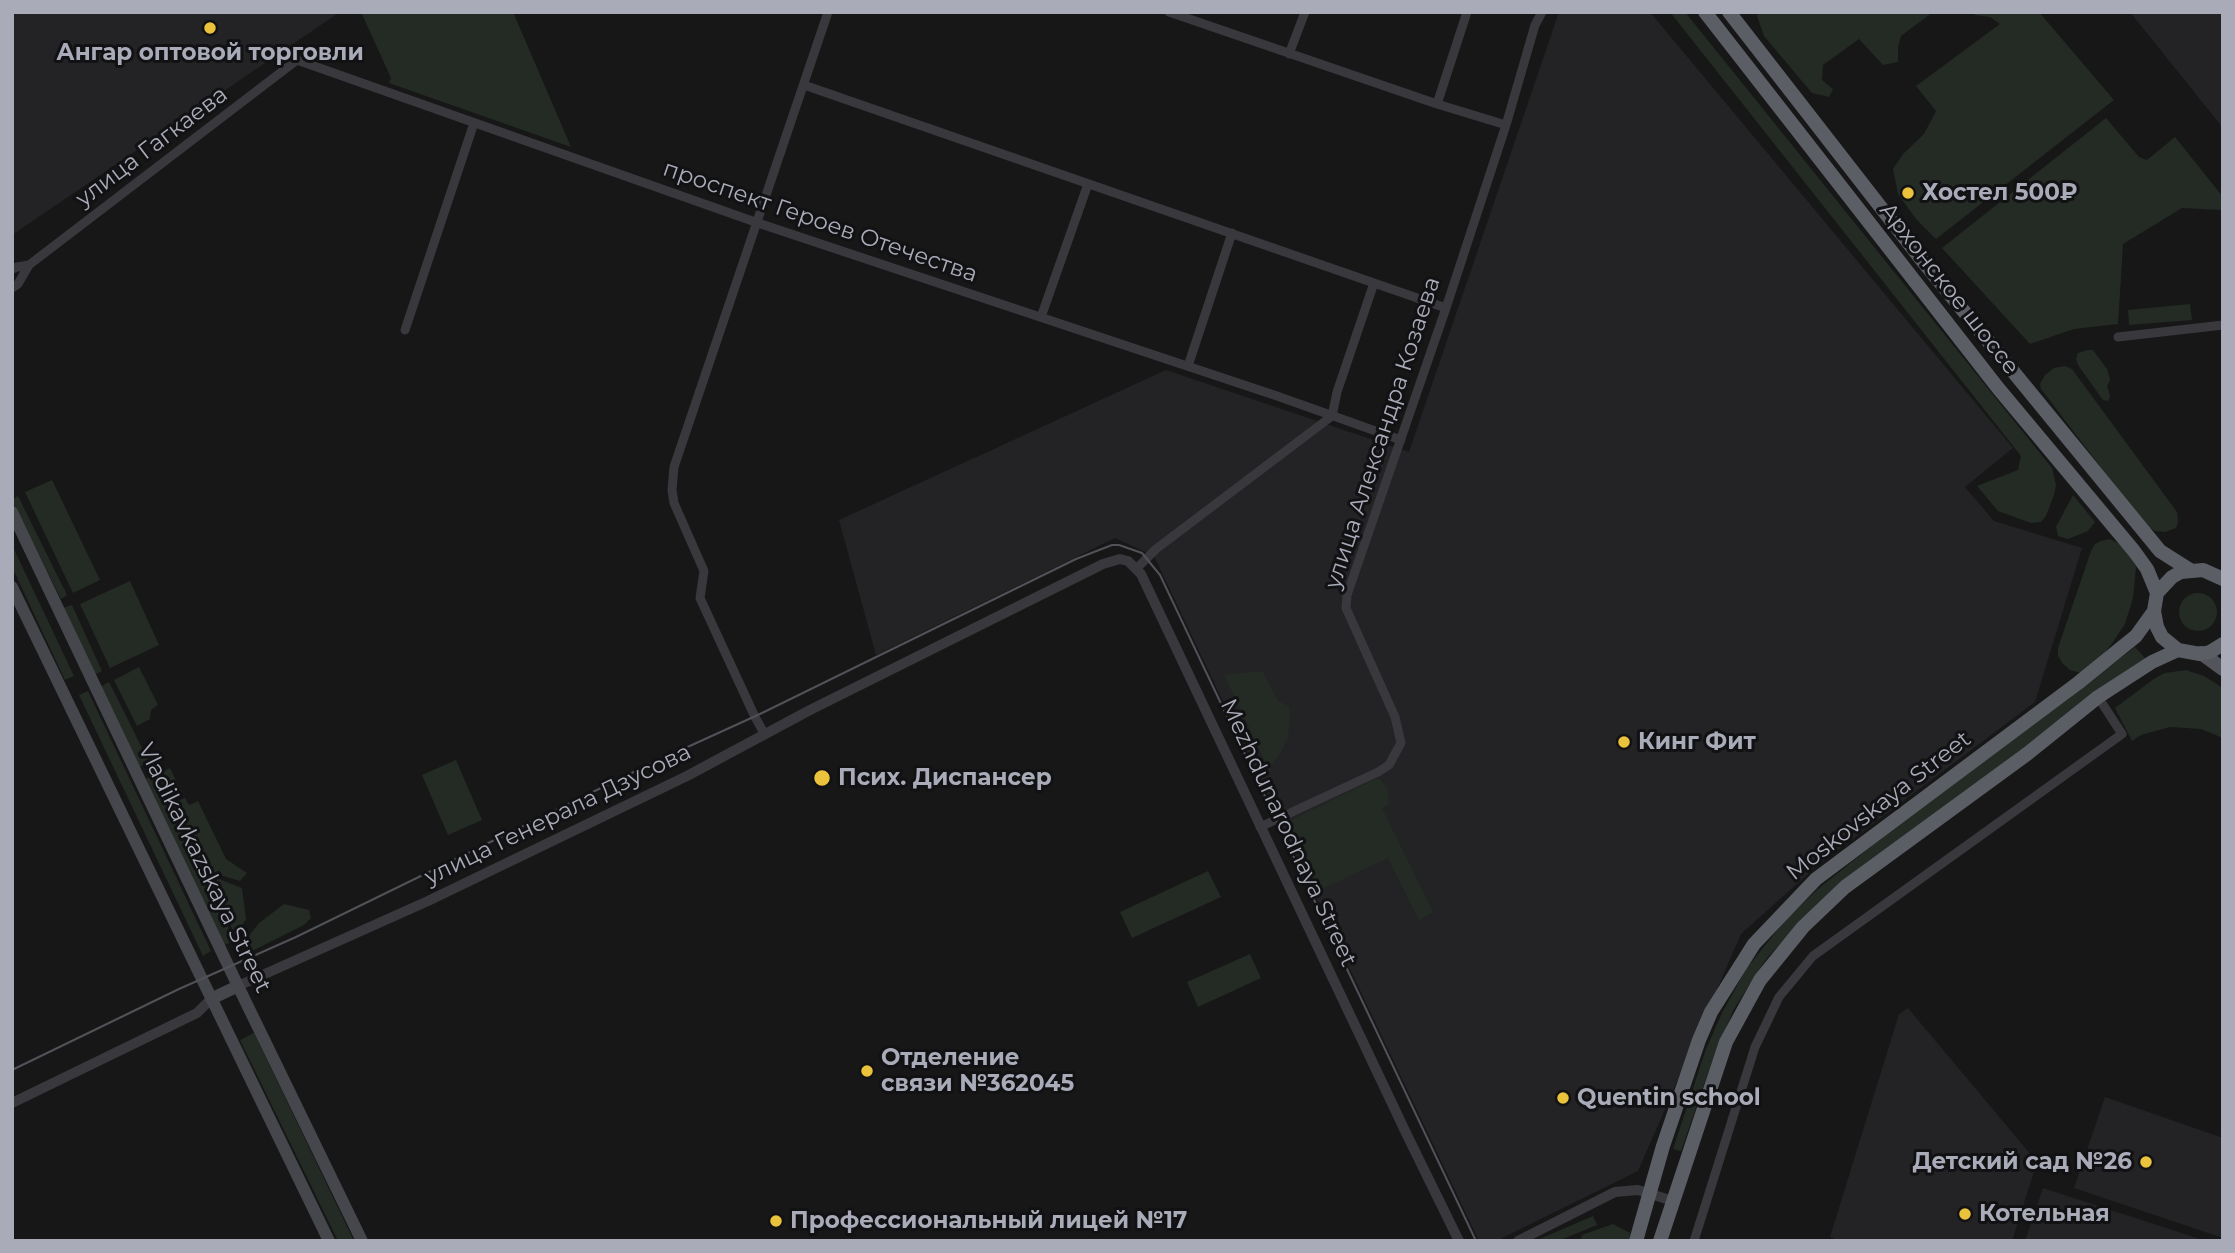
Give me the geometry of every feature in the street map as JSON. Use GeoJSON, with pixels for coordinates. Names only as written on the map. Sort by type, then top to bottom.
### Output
{"type":"FeatureCollection","features":[{"type":"Feature","properties":{"kind":"highway","name":"Архонское шоссе"},"geometry":{"type":"LineString","coordinates":[[1705,12],[1998,388],[2134,551],[2147,569],[2157,593]]}},
{"type":"Feature","properties":{"kind":"highway","name":"Архонское шоссе"},"geometry":{"type":"LineString","coordinates":[[1729,12],[1921,259],[2160,551],[2190,570]]}},
{"type":"Feature","properties":{"kind":"highway"},"geometry":{"type":"LineString","coordinates":[[2218,575],[2190,570],[2172,577],[2157,593],[2154,611],[2162,637],[2178,650],[2210,652],[2223,644]]}},
{"type":"Feature","properties":{"kind":"highway","name":"Moskovskaya Street"},"geometry":{"type":"LineString","coordinates":[[1636,1241],[1663,1146],[1699,1040],[1729,981],[1762,933],[1816,879],[2110,658],[2136,636],[2154,611]]}},
{"type":"Feature","properties":{"kind":"highway","name":"Moskovskaya Street"},"geometry":{"type":"LineString","coordinates":[[1660,1241],[1726,1042],[1760,980],[1787,945],[1845,887],[2027,754],[2098,698],[2152,662],[2178,650]]}},
{"type":"Feature","properties":{"kind":"main road","name":"Vladikavkazskaya Street"},"geometry":{"type":"LineString","coordinates":[[12,512],[362,1241]]}},
{"type":"Feature","properties":{"kind":"main road"},"geometry":{"type":"LineString","coordinates":[[12,587],[329,1241]]}},
{"type":"Feature","properties":{"kind":"main road"},"geometry":{"type":"LineString","coordinates":[[2201,653],[2223,669]]}},
{"type":"Feature","properties":{"kind":"main road","name":"улица Генерала Дзусова"},"geometry":{"type":"LineString","coordinates":[[211,999],[238,986]]}},
{"type":"Feature","properties":{"kind":"street"},"geometry":{"type":"LineString","coordinates":[[764,733],[700,598],[704,571],[674,503],[674,467],[828,12]]}},
{"type":"Feature","properties":{"kind":"street"},"geometry":{"type":"LineString","coordinates":[[1169,12],[1506,125]]}},
{"type":"Feature","properties":{"kind":"street"},"geometry":{"type":"LineString","coordinates":[[1289,54],[1306,12]]}},
{"type":"Feature","properties":{"kind":"street"},"geometry":{"type":"LineString","coordinates":[[1437,104],[1467,12]]}},
{"type":"Feature","properties":{"kind":"street","name":"улица Александра Козаева"},"geometry":{"type":"LineString","coordinates":[[1260,827],[1378,772],[1388,765],[1401,743],[1395,718],[1346,608],[1347,595],[1446,308],[1506,125],[1535,25],[1542,12]]}},
{"type":"Feature","properties":{"kind":"street","name":"проспект Героев Отечества"},"geometry":{"type":"LineString","coordinates":[[298,60],[758,223],[1401,440]]}},
{"type":"Feature","properties":{"kind":"street","name":"улица Гагкаева"},"geometry":{"type":"LineString","coordinates":[[12,288],[18,284],[29,265],[298,60]]}},
{"type":"Feature","properties":{"kind":"street"},"geometry":{"type":"LineString","coordinates":[[804,85],[1446,308]]}},
{"type":"Feature","properties":{"kind":"street"},"geometry":{"type":"LineString","coordinates":[[405,330],[474,123]]}},
{"type":"Feature","properties":{"kind":"street"},"geometry":{"type":"LineString","coordinates":[[1041,317],[1088,184]]}},
{"type":"Feature","properties":{"kind":"street"},"geometry":{"type":"LineString","coordinates":[[1188,366],[1232,233]]}},
{"type":"Feature","properties":{"kind":"street","name":"улица Гагкаева"},"geometry":{"type":"LineString","coordinates":[[12,270],[29,265]]}},
{"type":"Feature","properties":{"kind":"street"},"geometry":{"type":"LineString","coordinates":[[1136,569],[1156,549],[1332,416],[1337,393],[1374,283]]}},
{"type":"Feature","properties":{"kind":"street"},"geometry":{"type":"LineString","coordinates":[[2118,337],[2223,325]]}},
{"type":"Feature","properties":{"kind":"street","name":"улица Генерала Дзусова"},"geometry":{"type":"LineString","coordinates":[[238,986],[428,901],[687,776],[764,733],[1103,564],[1120,559]]}},
{"type":"Feature","properties":{"kind":"street","name":"Mezhdunarodnaya Street"},"geometry":{"type":"LineString","coordinates":[[1120,559],[1128,561],[1141,574],[1459,1241]]}},
{"type":"Feature","properties":{"kind":"street"},"geometry":{"type":"LineString","coordinates":[[1693,1241],[1755,1047],[1779,997],[1813,956],[2122,734],[2098,698]]}},
{"type":"Feature","properties":{"kind":"street","name":"улица Генерала Дзусова"},"geometry":{"type":"LineString","coordinates":[[12,1103],[197,1013],[211,999]]}},
{"type":"Feature","properties":{"kind":"street"},"geometry":{"type":"LineString","coordinates":[[1517,1241],[1615,1192],[1637,1190],[1673,1201]]}},
{"type":"Feature","properties":{"kind":"shaded area"},"geometry":{"type":"Polygon","coordinates":[[[12,12],[340,12],[12,235],[12,12]]]}},
{"type":"Feature","properties":{"kind":"shaded area"},"geometry":{"type":"Polygon","coordinates":[[[361,12],[513,12],[571,147],[389,83],[391,78],[361,12]]]}},
{"type":"Feature","properties":{"kind":"shaded area"},"geometry":{"type":"Polygon","coordinates":[[[1559,12],[1650,12],[2013,448],[1965,487],[1994,521],[2082,548],[2035,702],[1818,865],[1741,934],[1638,1171],[1496,1241],[1479,1241],[1154,556],[1115,538],[876,655],[839,520],[1166,370],[1409,452],[1559,12]]]}},
{"type":"Feature","properties":{"kind":"shaded area"},"geometry":{"type":"Polygon","coordinates":[[[1670,12],[1685,12],[2052,468],[2056,485],[2054,495],[2041,522],[2031,523],[1998,511],[1977,486],[2018,470],[2021,456],[1670,12]]]}},
{"type":"Feature","properties":{"kind":"shaded area"},"geometry":{"type":"Polygon","coordinates":[[[1758,12],[1933,12],[1901,36],[1898,62],[1883,65],[1859,39],[1823,65],[1822,80],[1833,89],[1829,97],[1812,93],[1764,36],[1758,12]]]}},
{"type":"Feature","properties":{"kind":"shaded area"},"geometry":{"type":"Polygon","coordinates":[[[1972,12],[2039,12],[2114,100],[1936,239],[1916,219],[1898,194],[1893,169],[1903,154],[1924,134],[1936,111],[1916,86],[2000,24],[1990,17],[1972,12]]]}},
{"type":"Feature","properties":{"kind":"shaded area"},"geometry":{"type":"Polygon","coordinates":[[[2130,12],[2223,12],[2223,128],[2130,12]]]}},
{"type":"Feature","properties":{"kind":"shaded area"},"geometry":{"type":"Polygon","coordinates":[[[2106,118],[2139,157],[2147,160],[2175,137],[2223,197],[2223,210],[2182,208],[2123,244],[2118,324],[2074,329],[2030,344],[1942,248],[2106,118]]]}},
{"type":"Feature","properties":{"kind":"shaded area"},"geometry":{"type":"Polygon","coordinates":[[[2190,304],[2192,320],[2129,325],[2128,310],[2190,304]]]}},
{"type":"Feature","properties":{"kind":"shaded area"},"geometry":{"type":"Polygon","coordinates":[[[2093,350],[2107,369],[2110,380],[2107,386],[2110,396],[2108,401],[2103,400],[2078,365],[2078,353],[2093,350]]]}},
{"type":"Feature","properties":{"kind":"shaded area"},"geometry":{"type":"Polygon","coordinates":[[[2065,366],[2072,369],[2177,512],[2176,528],[2165,532],[2155,531],[2145,525],[2041,389],[2040,384],[2045,375],[2054,368],[2065,366]]]}},
{"type":"Feature","properties":{"kind":"shaded area"},"geometry":{"type":"Polygon","coordinates":[[[52,480],[100,580],[73,593],[25,492],[52,480]]]}},
{"type":"Feature","properties":{"kind":"shaded area"},"geometry":{"type":"Polygon","coordinates":[[[2073,495],[2095,522],[2088,531],[2068,539],[2058,536],[2056,527],[2073,495]]]}},
{"type":"Feature","properties":{"kind":"shaded area"},"geometry":{"type":"Polygon","coordinates":[[[18,496],[67,595],[61,599],[12,500],[18,496]]]}},
{"type":"Feature","properties":{"kind":"shaded area"},"geometry":{"type":"Polygon","coordinates":[[[2110,539],[2121,545],[2136,567],[2133,598],[2125,624],[2113,642],[2103,655],[2081,673],[2070,670],[2063,664],[2058,656],[2058,648],[2091,551],[2095,544],[2110,539]]]}},
{"type":"Feature","properties":{"kind":"shaded area"},"geometry":{"type":"Polygon","coordinates":[[[12,545],[74,676],[65,680],[12,567],[12,545]]]}},
{"type":"Feature","properties":{"kind":"shaded area"},"geometry":{"type":"Polygon","coordinates":[[[130,581],[159,645],[110,668],[80,604],[130,581]]]}},
{"type":"Feature","properties":{"kind":"shaded area"},"geometry":{"type":"Polygon","coordinates":[[[2198,593],[2212,598],[2217,612],[2212,626],[2198,631],[2184,626],[2179,612],[2184,598],[2198,593]]]}},
{"type":"Feature","properties":{"kind":"shaded area"},"geometry":{"type":"Polygon","coordinates":[[[72,605],[102,671],[94,675],[63,608],[72,605]]]}},
{"type":"Feature","properties":{"kind":"shaded area"},"geometry":{"type":"Polygon","coordinates":[[[2135,647],[2147,660],[1807,916],[1766,959],[1734,1009],[1715,1053],[1681,1151],[1673,1149],[1706,1049],[1722,1013],[1746,969],[1787,918],[1869,848],[2135,647]]]}},
{"type":"Feature","properties":{"kind":"shaded area"},"geometry":{"type":"Polygon","coordinates":[[[139,667],[158,705],[151,710],[150,719],[137,726],[114,680],[139,667]]]}},
{"type":"Feature","properties":{"kind":"shaded area"},"geometry":{"type":"Polygon","coordinates":[[[2186,670],[2204,676],[2223,688],[2223,738],[2201,729],[2170,727],[2141,735],[2132,741],[2115,708],[2155,678],[2165,673],[2186,670]]]}},
{"type":"Feature","properties":{"kind":"shaded area"},"geometry":{"type":"Polygon","coordinates":[[[1262,671],[1278,701],[1289,706],[1290,714],[1288,737],[1269,769],[1224,675],[1262,671]]]}},
{"type":"Feature","properties":{"kind":"shaded area"},"geometry":{"type":"Polygon","coordinates":[[[109,682],[149,762],[139,767],[100,687],[109,682]]]}},
{"type":"Feature","properties":{"kind":"shaded area"},"geometry":{"type":"Polygon","coordinates":[[[88,691],[211,951],[203,956],[79,695],[88,691]]]}},
{"type":"Feature","properties":{"kind":"shaded area"},"geometry":{"type":"Polygon","coordinates":[[[456,760],[482,820],[448,835],[422,775],[456,760]]]}},
{"type":"Feature","properties":{"kind":"shaded area"},"geometry":{"type":"Polygon","coordinates":[[[170,768],[183,795],[172,801],[158,774],[170,768]]]}},
{"type":"Feature","properties":{"kind":"shaded area"},"geometry":{"type":"Polygon","coordinates":[[[155,775],[200,863],[173,803],[185,798],[189,805],[198,801],[226,859],[247,873],[240,881],[204,870],[206,874],[242,888],[246,919],[236,936],[213,892],[234,941],[222,946],[143,780],[155,775]]]}},
{"type":"Feature","properties":{"kind":"shaded area"},"geometry":{"type":"Polygon","coordinates":[[[1380,779],[1388,790],[1389,805],[1382,808],[1433,912],[1419,920],[1388,858],[1318,891],[1287,822],[1380,779]]]}},
{"type":"Feature","properties":{"kind":"shaded area"},"geometry":{"type":"Polygon","coordinates":[[[1208,871],[1221,897],[1132,938],[1120,912],[1208,871]]]}},
{"type":"Feature","properties":{"kind":"shaded area"},"geometry":{"type":"Polygon","coordinates":[[[284,904],[309,910],[311,918],[304,925],[246,954],[243,943],[259,923],[284,904]]]}},
{"type":"Feature","properties":{"kind":"shaded area"},"geometry":{"type":"Polygon","coordinates":[[[1250,954],[1261,978],[1198,1007],[1187,982],[1250,954]]]}},
{"type":"Feature","properties":{"kind":"shaded area"},"geometry":{"type":"Polygon","coordinates":[[[1908,1008],[2037,1162],[2012,1241],[1841,1241],[1830,1237],[1899,1014],[1908,1008]]]}},
{"type":"Feature","properties":{"kind":"shaded area"},"geometry":{"type":"Polygon","coordinates":[[[254,1033],[354,1241],[338,1241],[240,1040],[254,1033]]]}},
{"type":"Feature","properties":{"kind":"shaded area","name":"Детский сад №26"},"geometry":{"type":"Polygon","coordinates":[[[2105,1097],[2223,1138],[2223,1238],[2074,1188],[2105,1097]]]}},
{"type":"Feature","properties":{"kind":"shaded area"},"geometry":{"type":"Polygon","coordinates":[[[2043,1188],[2206,1241],[2025,1241],[2043,1188]]]}},
{"type":"Feature","properties":{"kind":"shaded area"},"geometry":{"type":"Polygon","coordinates":[[[1593,1216],[1597,1225],[1558,1241],[1535,1241],[1593,1216]]]}},
{"type":"Feature","properties":{"kind":"shaded area"},"geometry":{"type":"Polygon","coordinates":[[[1613,1224],[1630,1233],[1629,1241],[1580,1241],[1582,1235],[1613,1224]]]}},
{"type":"Feature","properties":{"kind":"tram line"},"geometry":{"type":"LineString","coordinates":[[12,1070],[179,989],[296,937],[1076,559],[1112,545],[1119,545],[1142,553],[1160,575],[1476,1241]]}},
{"type":"Feature","properties":{"kind":"place","name":"Ангар оптовой торговли"},"geometry":{"type":"Point","coordinates":[210,28]}},
{"type":"Feature","properties":{"kind":"place","name":"Хостел 500₽"},"geometry":{"type":"Point","coordinates":[1908,193]}},
{"type":"Feature","properties":{"kind":"place","name":"Кинг Фит"},"geometry":{"type":"Point","coordinates":[1624,742]}},
{"type":"Feature","properties":{"kind":"place","name":"Псих. Диспансер"},"geometry":{"type":"Point","coordinates":[822,778]}},
{"type":"Feature","properties":{"kind":"place","name":"Отделение связи №362045"},"geometry":{"type":"Point","coordinates":[867,1071]}},
{"type":"Feature","properties":{"kind":"place","name":"Quentin school"},"geometry":{"type":"Point","coordinates":[1563,1098]}},
{"type":"Feature","properties":{"kind":"place","name":"Детский сад №26"},"geometry":{"type":"Point","coordinates":[2146,1162]}},
{"type":"Feature","properties":{"kind":"place","name":"Котельная"},"geometry":{"type":"Point","coordinates":[1965,1214]}},
{"type":"Feature","properties":{"kind":"place","name":"Профессиональный лицей №17"},"geometry":{"type":"Point","coordinates":[776,1221]}}]}
